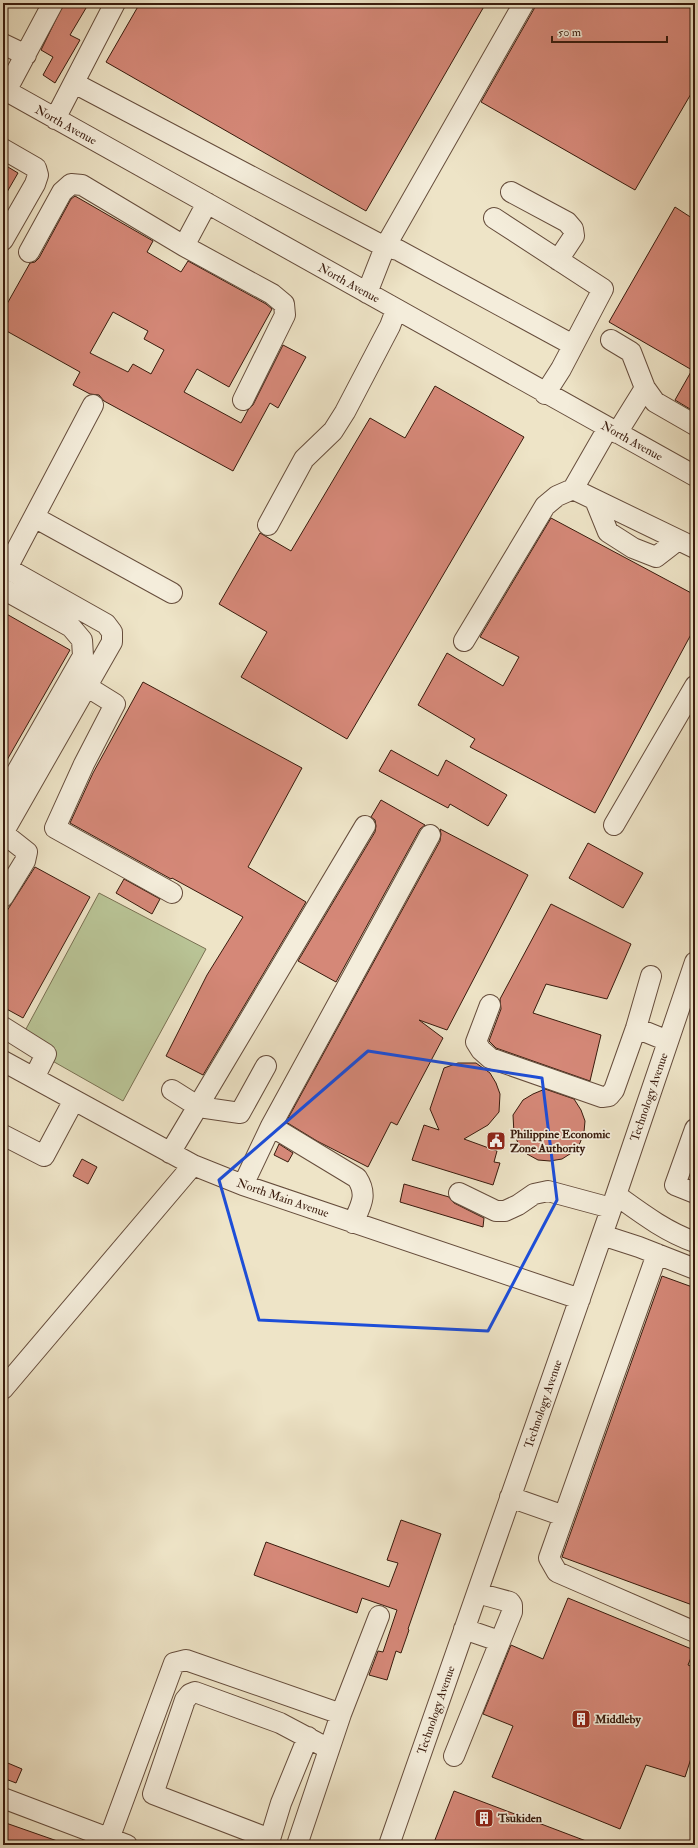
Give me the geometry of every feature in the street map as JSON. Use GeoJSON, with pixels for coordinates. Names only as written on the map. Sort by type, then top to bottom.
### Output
{"type":"FeatureCollection","features":[{"type":"Feature","properties":{"kind":"street"},"geometry":{"type":"LineString","coordinates":[[4,90],[26,55],[53,3]]}},
{"type":"Feature","properties":{"kind":"street"},"geometry":{"type":"LineString","coordinates":[[55,119],[115,3]]}},
{"type":"Feature","properties":{"kind":"street"},"geometry":{"type":"LineString","coordinates":[[367,293],[385,247],[524,3]]}},
{"type":"Feature","properties":{"kind":"street"},"geometry":{"type":"LineString","coordinates":[[3,44],[26,55]]}},
{"type":"Feature","properties":{"kind":"street"},"geometry":{"type":"LineString","coordinates":[[74,83],[385,247],[398,250],[573,345]]}},
{"type":"Feature","properties":{"kind":"street","name":"North Avenue"},"geometry":{"type":"LineString","coordinates":[[4,90],[695,476]]}},
{"type":"Feature","properties":{"kind":"street"},"geometry":{"type":"LineString","coordinates":[[3,149],[36,168],[38,175],[35,184],[3,240]]}},
{"type":"Feature","properties":{"kind":"street"},"geometry":{"type":"LineString","coordinates":[[29,252],[62,192],[71,184],[82,185],[184,246],[272,294],[284,304],[285,315],[243,400]]}},
{"type":"Feature","properties":{"kind":"street"},"geometry":{"type":"LineString","coordinates":[[512,192],[567,222],[573,229],[574,236],[558,260]]}},
{"type":"Feature","properties":{"kind":"street"},"geometry":{"type":"LineString","coordinates":[[184,246],[207,204]]}},
{"type":"Feature","properties":{"kind":"street"},"geometry":{"type":"LineString","coordinates":[[494,218],[603,289],[546,394]]}},
{"type":"Feature","properties":{"kind":"street"},"geometry":{"type":"LineString","coordinates":[[268,525],[304,459],[333,431],[345,412],[390,326],[396,310]]}},
{"type":"Feature","properties":{"kind":"street"},"geometry":{"type":"LineString","coordinates":[[612,340],[631,352],[645,388],[655,402],[695,425]]}},
{"type":"Feature","properties":{"kind":"street"},"geometry":{"type":"LineString","coordinates":[[464,641],[545,506],[557,496],[573,489],[612,430],[645,388]]}},
{"type":"Feature","properties":{"kind":"street"},"geometry":{"type":"LineString","coordinates":[[3,897],[25,861],[27,852],[5,826],[112,642],[112,632],[106,624],[5,567],[34,517],[93,405]]}},
{"type":"Feature","properties":{"kind":"street"},"geometry":{"type":"LineString","coordinates":[[573,489],[687,544]]}},
{"type":"Feature","properties":{"kind":"street"},"geometry":{"type":"LineString","coordinates":[[595,500],[608,532],[633,548],[656,557],[687,544]]}},
{"type":"Feature","properties":{"kind":"street"},"geometry":{"type":"LineString","coordinates":[[34,517],[172,593]]}},
{"type":"Feature","properties":{"kind":"street"},"geometry":{"type":"LineString","coordinates":[[3,589],[71,626],[82,640],[83,656],[3,796]]}},
{"type":"Feature","properties":{"kind":"street"},"geometry":{"type":"LineString","coordinates":[[86,686],[115,704],[84,764],[55,828],[172,894]]}},
{"type":"Feature","properties":{"kind":"street"},"geometry":{"type":"LineString","coordinates":[[614,826],[695,686]]}},
{"type":"Feature","properties":{"kind":"street"},"geometry":{"type":"LineString","coordinates":[[170,1153],[199,1107],[365,826]]}},
{"type":"Feature","properties":{"kind":"street"},"geometry":{"type":"LineString","coordinates":[[243,1184],[271,1126],[430,835]]}},
{"type":"Feature","properties":{"kind":"street","name":"Technology Avenue"},"geometry":{"type":"LineString","coordinates":[[389,1845],[614,1201],[695,962]]}},
{"type":"Feature","properties":{"kind":"street"},"geometry":{"type":"LineString","coordinates":[[490,1005],[476,1042],[481,1050],[490,1058],[602,1097],[610,1096],[614,1090],[636,1028],[652,976]]}},
{"type":"Feature","properties":{"kind":"street"},"geometry":{"type":"LineString","coordinates":[[3,1027],[46,1054],[34,1078]]}},
{"type":"Feature","properties":{"kind":"street"},"geometry":{"type":"LineString","coordinates":[[636,1028],[668,1041]]}},
{"type":"Feature","properties":{"kind":"street","name":"North Main Avenue"},"geometry":{"type":"LineString","coordinates":[[3,1061],[193,1165],[353,1223],[580,1299]]}},
{"type":"Feature","properties":{"kind":"street"},"geometry":{"type":"LineString","coordinates":[[172,1090],[199,1107],[240,1113],[266,1066]]}},
{"type":"Feature","properties":{"kind":"street"},"geometry":{"type":"LineString","coordinates":[[3,1135],[44,1156],[74,1100]]}},
{"type":"Feature","properties":{"kind":"street"},"geometry":{"type":"LineString","coordinates":[[271,1126],[357,1178],[363,1187],[363,1200],[353,1223]]}},
{"type":"Feature","properties":{"kind":"street"},"geometry":{"type":"LineString","coordinates":[[695,1129],[675,1185],[695,1193]]}},
{"type":"Feature","properties":{"kind":"street"},"geometry":{"type":"LineString","coordinates":[[3,1389],[193,1165]]}},
{"type":"Feature","properties":{"kind":"street"},"geometry":{"type":"LineString","coordinates":[[458,1193],[496,1211],[505,1211],[518,1205],[534,1194],[548,1191],[614,1201],[684,1238],[695,1242]]}},
{"type":"Feature","properties":{"kind":"street"},"geometry":{"type":"LineString","coordinates":[[602,1235],[657,1254],[695,1270]]}},
{"type":"Feature","properties":{"kind":"street"},"geometry":{"type":"LineString","coordinates":[[657,1254],[550,1558],[557,1572],[695,1632]]}},
{"type":"Feature","properties":{"kind":"street"},"geometry":{"type":"LineString","coordinates":[[510,1497],[564,1516]]}},
{"type":"Feature","properties":{"kind":"street"},"geometry":{"type":"LineString","coordinates":[[454,1756],[499,1641],[512,1612],[512,1605],[510,1602],[477,1593]]}},
{"type":"Feature","properties":{"kind":"street"},"geometry":{"type":"LineString","coordinates":[[297,1845],[341,1714],[379,1616]]}},
{"type":"Feature","properties":{"kind":"street"},"geometry":{"type":"LineString","coordinates":[[464,1629],[499,1641]]}},
{"type":"Feature","properties":{"kind":"street"},"geometry":{"type":"LineString","coordinates":[[3,1798],[118,1842],[174,1664],[186,1660],[341,1714]]}},
{"type":"Feature","properties":{"kind":"street"},"geometry":{"type":"LineString","coordinates":[[304,1745],[281,1803],[270,1839],[154,1794],[185,1700],[190,1694],[195,1692],[266,1718],[304,1745],[326,1757]]}},
{"type":"Feature","properties":{"kind":"highlighted area"},"geometry":{"type":"Polygon","coordinates":[[[368,1051],[542,1078],[557,1200],[488,1331],[259,1320],[219,1180],[368,1051]]]}},
{"type":"Feature","properties":{"kind":"green space"},"geometry":{"type":"Polygon","coordinates":[[[99,893],[206,949],[123,1101],[19,1042],[99,893]]]}},
{"type":"Feature","properties":{"kind":"building"},"geometry":{"type":"Polygon","coordinates":[[[64,3],[89,3],[70,35],[80,40],[55,83],[43,75],[53,57],[41,50],[64,3]]]}},
{"type":"Feature","properties":{"kind":"building"},"geometry":{"type":"Polygon","coordinates":[[[140,3],[486,3],[366,211],[106,62],[140,3]]]}},
{"type":"Feature","properties":{"kind":"building"},"geometry":{"type":"Polygon","coordinates":[[[535,3],[695,3],[695,87],[635,190],[481,102],[534,9],[535,3]]]}},
{"type":"Feature","properties":{"kind":"building"},"geometry":{"type":"Polygon","coordinates":[[[3,164],[18,173],[3,199],[3,164]]]}},
{"type":"Feature","properties":{"kind":"building"},"geometry":{"type":"Polygon","coordinates":[[[75,196],[153,241],[147,252],[181,272],[188,261],[266,304],[272,309],[229,387],[197,369],[184,392],[241,423],[248,410],[253,405],[283,345],[306,357],[278,408],[270,403],[233,471],[104,401],[99,395],[90,394],[73,385],[80,372],[3,329],[3,311],[30,263],[35,262],[39,258],[71,199],[75,196]],[[113,312],[90,353],[128,372],[133,364],[151,374],[164,350],[144,339],[148,331],[113,312]]]}},
{"type":"Feature","properties":{"kind":"building"},"geometry":{"type":"Polygon","coordinates":[[[675,207],[695,220],[695,412],[675,400],[692,370],[609,322],[675,207]]]}},
{"type":"Feature","properties":{"kind":"building"},"geometry":{"type":"Polygon","coordinates":[[[435,386],[524,437],[347,739],[241,677],[267,632],[219,604],[260,533],[291,551],[370,418],[405,438],[435,386]]]}},
{"type":"Feature","properties":{"kind":"building"},"geometry":{"type":"Polygon","coordinates":[[[551,518],[695,595],[695,627],[595,813],[470,747],[475,739],[418,705],[447,653],[503,686],[519,657],[480,637],[551,518]]]}},
{"type":"Feature","properties":{"kind":"building"},"geometry":{"type":"Polygon","coordinates":[[[3,612],[70,650],[3,767],[3,612]]]}},
{"type":"Feature","properties":{"kind":"building"},"geometry":{"type":"Polygon","coordinates":[[[143,682],[302,768],[248,867],[306,902],[203,1075],[166,1056],[207,975],[243,917],[70,823],[93,773],[143,682]]]}},
{"type":"Feature","properties":{"kind":"building"},"geometry":{"type":"Polygon","coordinates":[[[391,750],[438,776],[446,760],[507,795],[488,826],[450,804],[448,808],[379,771],[391,750]]]}},
{"type":"Feature","properties":{"kind":"building"},"geometry":{"type":"Polygon","coordinates":[[[381,800],[425,825],[420,829],[336,982],[298,961],[375,832],[375,820],[371,817],[381,800]]]}},
{"type":"Feature","properties":{"kind":"building"},"geometry":{"type":"Polygon","coordinates":[[[440,829],[528,875],[447,1030],[419,1020],[443,1038],[397,1125],[391,1122],[368,1167],[317,1141],[286,1122],[440,841],[440,829]]]}},
{"type":"Feature","properties":{"kind":"building"},"geometry":{"type":"Polygon","coordinates":[[[588,843],[643,873],[623,908],[569,878],[588,843]]]}},
{"type":"Feature","properties":{"kind":"building"},"geometry":{"type":"Polygon","coordinates":[[[35,867],[90,897],[23,1018],[3,1007],[3,917],[35,867]]]}},
{"type":"Feature","properties":{"kind":"building"},"geometry":{"type":"Polygon","coordinates":[[[124,879],[160,899],[152,914],[116,893],[124,879]]]}},
{"type":"Feature","properties":{"kind":"building"},"geometry":{"type":"Polygon","coordinates":[[[551,904],[631,944],[607,999],[546,984],[533,1013],[601,1035],[590,1081],[496,1048],[489,1041],[501,1009],[500,999],[551,904]]]}},
{"type":"Feature","properties":{"kind":"building"},"geometry":{"type":"Polygon","coordinates":[[[458,1063],[476,1063],[490,1073],[500,1094],[499,1112],[488,1125],[464,1139],[497,1151],[494,1162],[500,1163],[493,1185],[412,1160],[424,1125],[439,1130],[430,1109],[444,1068],[458,1063]]]}},
{"type":"Feature","properties":{"kind":"building"},"geometry":{"type":"Polygon","coordinates":[[[545,1089],[574,1099],[581,1110],[585,1121],[584,1132],[580,1143],[573,1152],[562,1159],[550,1161],[538,1160],[527,1154],[519,1145],[514,1134],[513,1115],[523,1100],[545,1089]]]}},
{"type":"Feature","properties":{"kind":"building"},"geometry":{"type":"Polygon","coordinates":[[[279,1144],[293,1153],[288,1162],[274,1155],[279,1144]]]}},
{"type":"Feature","properties":{"kind":"building"},"geometry":{"type":"Polygon","coordinates":[[[82,1159],[97,1167],[88,1184],[73,1176],[82,1159]]]}},
{"type":"Feature","properties":{"kind":"building"},"geometry":{"type":"Polygon","coordinates":[[[404,1184],[449,1197],[454,1203],[484,1218],[483,1227],[400,1202],[404,1184]]]}},
{"type":"Feature","properties":{"kind":"building"},"geometry":{"type":"Polygon","coordinates":[[[662,1276],[695,1288],[695,1606],[562,1557],[662,1276]]]}},
{"type":"Feature","properties":{"kind":"building"},"geometry":{"type":"Polygon","coordinates":[[[401,1520],[441,1534],[401,1653],[396,1651],[387,1680],[369,1675],[378,1651],[383,1652],[397,1610],[362,1598],[357,1613],[254,1575],[266,1542],[389,1587],[398,1563],[387,1560],[401,1520]]]}},
{"type":"Feature","properties":{"kind":"building","name":"Middleby"},"geometry":{"type":"Polygon","coordinates":[[[568,1598],[694,1650],[688,1665],[695,1668],[695,1746],[685,1777],[646,1765],[620,1829],[492,1777],[513,1726],[483,1714],[511,1645],[543,1659],[568,1598]]]}},
{"type":"Feature","properties":{"kind":"building"},"geometry":{"type":"Polygon","coordinates":[[[3,1761],[22,1769],[16,1783],[3,1778],[3,1761]]]}},
{"type":"Feature","properties":{"kind":"building","name":"Tsukiden"},"geometry":{"type":"Polygon","coordinates":[[[454,1791],[594,1844],[594,1845],[433,1845],[454,1791]]]}},
{"type":"Feature","properties":{"kind":"building"},"geometry":{"type":"Polygon","coordinates":[[[3,1822],[63,1843],[63,1845],[3,1845],[3,1822]]]}},
{"type":"Feature","properties":{"kind":"place","name":"Philippine Economic Zone Authority"},"geometry":{"type":"Point","coordinates":[496,1141]}},
{"type":"Feature","properties":{"kind":"place","name":"Middleby"},"geometry":{"type":"Point","coordinates":[581,1719]}},
{"type":"Feature","properties":{"kind":"place","name":"Tsukiden"},"geometry":{"type":"Point","coordinates":[484,1818]}}]}
